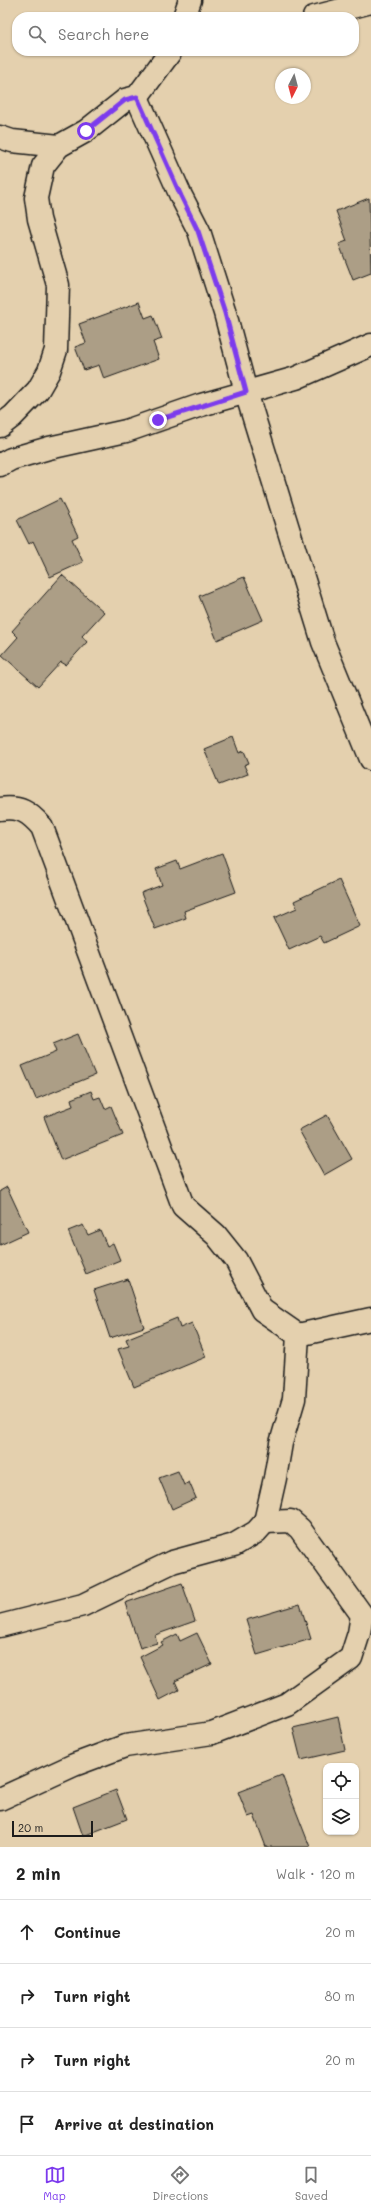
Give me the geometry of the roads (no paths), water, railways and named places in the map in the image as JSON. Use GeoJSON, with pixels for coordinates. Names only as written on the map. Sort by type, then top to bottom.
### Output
{"type":"FeatureCollection","features":[{"type":"Feature","properties":{"kind":"street"},"geometry":{"type":"LineString","coordinates":[[186,12],[190,0]]}},
{"type":"Feature","properties":{"kind":"street"},"geometry":{"type":"LineString","coordinates":[[333,12],[371,2]]}},
{"type":"Feature","properties":{"kind":"street"},"geometry":{"type":"LineString","coordinates":[[0,426],[13,416],[38,390],[49,371],[56,350],[58,285],[39,219],[36,198],[43,166],[59,146],[86,131],[125,100],[137,97],[171,56]]}},
{"type":"Feature","properties":{"kind":"street"},"geometry":{"type":"LineString","coordinates":[[137,97],[198,231],[225,313],[246,392],[323,642],[371,759]]}},
{"type":"Feature","properties":{"kind":"street"},"geometry":{"type":"LineString","coordinates":[[0,137],[12,141],[59,146]]}},
{"type":"Feature","properties":{"kind":"street"},"geometry":{"type":"LineString","coordinates":[[0,465],[11,459],[49,448],[126,431],[201,405],[296,378],[371,345]]}},
{"type":"Feature","properties":{"kind":"street"},"geometry":{"type":"LineString","coordinates":[[0,809],[14,807],[32,815],[42,827],[183,1206],[216,1235],[236,1260],[262,1310],[298,1335],[371,1319]]}},
{"type":"Feature","properties":{"kind":"street"},"geometry":{"type":"LineString","coordinates":[[0,1626],[83,1605],[172,1562],[234,1545],[256,1532],[265,1522],[276,1478],[281,1443],[294,1399],[298,1335]]}},
{"type":"Feature","properties":{"kind":"street"},"geometry":{"type":"LineString","coordinates":[[0,1799],[74,1765],[124,1746],[212,1734],[287,1704],[351,1658],[360,1633],[362,1615],[300,1529],[291,1521],[265,1522]]}}]}
